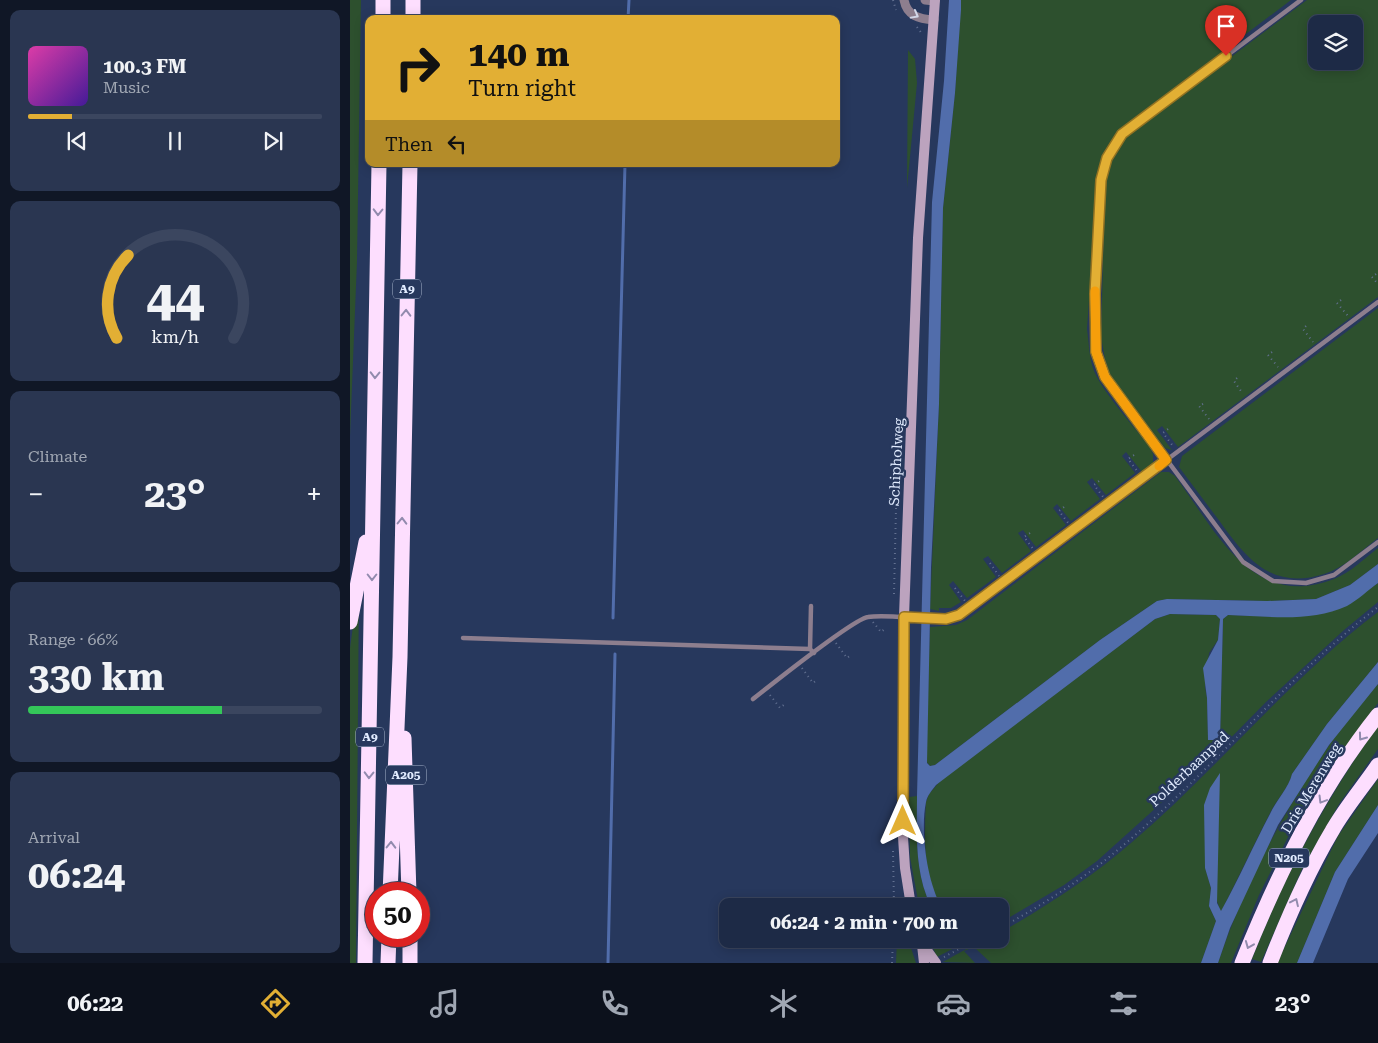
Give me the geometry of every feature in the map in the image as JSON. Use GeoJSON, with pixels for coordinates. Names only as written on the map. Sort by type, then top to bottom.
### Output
{"type":"FeatureCollection","features":[{"type":"Feature","properties":{"kind":"highway"},"geometry":{"type":"LineString","coordinates":[[383,0],[383,15]]}},
{"type":"Feature","properties":{"kind":"highway"},"geometry":{"type":"LineString","coordinates":[[413,0],[413,15]]}},
{"type":"Feature","properties":{"kind":"highway","name":"A9"},"geometry":{"type":"LineString","coordinates":[[365,963],[373,630],[372,511],[379,167]]}},
{"type":"Feature","properties":{"kind":"highway","name":"A9"},"geometry":{"type":"LineString","coordinates":[[391,882],[400,657],[410,167]]}},
{"type":"Feature","properties":{"kind":"highway","name":"A9"},"geometry":{"type":"LineString","coordinates":[[350,622],[372,511]]}},
{"type":"Feature","properties":{"kind":"highway","name":"A205"},"geometry":{"type":"LineString","coordinates":[[400,657],[408,813],[409,882]]}},
{"type":"Feature","properties":{"kind":"highway","name":"Drie Merenweg"},"geometry":{"type":"LineString","coordinates":[[1242,963],[1263,911],[1300,835],[1347,758],[1378,715]]}},
{"type":"Feature","properties":{"kind":"highway","name":"N205"},"geometry":{"type":"LineString","coordinates":[[1270,963],[1311,868],[1333,829],[1378,765]]}},
{"type":"Feature","properties":{"kind":"highway"},"geometry":{"type":"LineString","coordinates":[[388,963],[389,947]]}},
{"type":"Feature","properties":{"kind":"highway"},"geometry":{"type":"LineString","coordinates":[[410,947],[410,963]]}},
{"type":"Feature","properties":{"kind":"main road","name":"Schipholweg"},"geometry":{"type":"LineString","coordinates":[[910,898],[903,837],[904,617],[918,238],[935,0]]}},
{"type":"Feature","properties":{"kind":"main road"},"geometry":{"type":"LineString","coordinates":[[922,948],[924,963]]}},
{"type":"Feature","properties":{"kind":"main road"},"geometry":{"type":"LineString","coordinates":[[926,948],[936,962]]}},
{"type":"Feature","properties":{"kind":"street"},"geometry":{"type":"LineString","coordinates":[[904,0],[906,8],[914,16],[934,20]]}},
{"type":"Feature","properties":{"kind":"street","name":"Schipholweg"},"geometry":{"type":"LineString","coordinates":[[925,0],[935,0]]}},
{"type":"Feature","properties":{"kind":"lane"},"geometry":{"type":"LineString","coordinates":[[1300,0],[1122,134],[1107,158],[1101,180],[1095,294],[1096,352],[1105,377],[1243,562],[1273,581],[1306,583],[1334,575],[1378,542]]}},
{"type":"Feature","properties":{"kind":"lane"},"geometry":{"type":"LineString","coordinates":[[753,699],[862,618],[869,616],[953,618],[1074,530],[1378,302]]}},
{"type":"Feature","properties":{"kind":"lane"},"geometry":{"type":"LineString","coordinates":[[811,606],[810,648],[814,653]]}},
{"type":"Feature","properties":{"kind":"lane"},"geometry":{"type":"LineString","coordinates":[[463,638],[810,648]]}},
{"type":"Feature","properties":{"kind":"path"},"geometry":{"type":"LineString","coordinates":[[1376,274],[1372,277],[1378,284]]}},
{"type":"Feature","properties":{"kind":"path"},"geometry":{"type":"LineString","coordinates":[[1341,300],[1338,302],[1352,322]]}},
{"type":"Feature","properties":{"kind":"path"},"geometry":{"type":"LineString","coordinates":[[1306,326],[1303,328],[1317,348]]}},
{"type":"Feature","properties":{"kind":"path"},"geometry":{"type":"LineString","coordinates":[[1272,352],[1268,355],[1283,374]]}},
{"type":"Feature","properties":{"kind":"path"},"geometry":{"type":"LineString","coordinates":[[1237,378],[1234,380],[1248,399]]}},
{"type":"Feature","properties":{"kind":"path"},"geometry":{"type":"LineString","coordinates":[[1203,404],[1199,406],[1214,425]]}},
{"type":"Feature","properties":{"kind":"path"},"geometry":{"type":"LineString","coordinates":[[1168,429],[1163,433],[1178,452]]}},
{"type":"Feature","properties":{"kind":"path"},"geometry":{"type":"LineString","coordinates":[[1134,455],[1128,459],[1143,478]]}},
{"type":"Feature","properties":{"kind":"path"},"geometry":{"type":"LineString","coordinates":[[1099,481],[1094,485],[1108,504]]}},
{"type":"Feature","properties":{"kind":"path"},"geometry":{"type":"LineString","coordinates":[[1064,507],[1059,511],[1074,530]]}},
{"type":"Feature","properties":{"kind":"path"},"geometry":{"type":"LineString","coordinates":[[1030,533],[1024,537],[1039,556]]}},
{"type":"Feature","properties":{"kind":"path"},"geometry":{"type":"LineString","coordinates":[[990,563],[1004,582]]}},
{"type":"Feature","properties":{"kind":"path"},"geometry":{"type":"LineString","coordinates":[[955,588],[970,607]]}},
{"type":"Feature","properties":{"kind":"path","name":"Polderbaanpad"},"geometry":{"type":"LineString","coordinates":[[1009,923],[1045,902],[1099,865],[1219,755],[1307,668],[1378,607]]}},
{"type":"Feature","properties":{"kind":"path"},"geometry":{"type":"LineString","coordinates":[[869,616],[881,632],[886,628]]}},
{"type":"Feature","properties":{"kind":"path"},"geometry":{"type":"LineString","coordinates":[[833,639],[847,658],[852,654]]}},
{"type":"Feature","properties":{"kind":"path"},"geometry":{"type":"LineString","coordinates":[[799,664],[813,683],[818,679]]}},
{"type":"Feature","properties":{"kind":"path"},"geometry":{"type":"LineString","coordinates":[[766,689],[780,708],[785,704]]}},
{"type":"Feature","properties":{"kind":"path"},"geometry":{"type":"LineString","coordinates":[[892,963],[893,948]]}},
{"type":"Feature","properties":{"kind":"path"},"geometry":{"type":"LineString","coordinates":[[936,962],[961,948]]}},
{"type":"Feature","properties":{"kind":"green space"},"geometry":{"type":"Polygon","coordinates":[[[350,0],[361,0],[357,261],[350,436],[350,0]]]}},
{"type":"Feature","properties":{"kind":"green space"},"geometry":{"type":"Polygon","coordinates":[[[961,0],[1291,0],[1127,124],[1109,148],[1098,176],[1087,329],[1091,361],[1094,371],[1105,389],[1149,446],[1153,454],[1153,463],[1142,472],[1126,452],[1122,456],[1135,473],[1106,495],[1092,478],[1087,482],[1100,499],[1071,521],[1057,504],[1053,508],[1066,525],[1036,547],[1023,530],[1018,533],[1031,551],[1002,573],[988,556],[983,559],[996,577],[967,598],[953,581],[949,585],[961,602],[951,608],[939,608],[939,611],[930,609],[939,404],[943,208],[955,93],[961,0]]]}},
{"type":"Feature","properties":{"kind":"green space"},"geometry":{"type":"Polygon","coordinates":[[[1307,0],[1378,0],[1378,297],[1178,447],[1162,426],[1157,430],[1172,450],[1165,448],[1120,389],[1110,374],[1105,359],[1101,337],[1105,183],[1111,160],[1124,137],[1307,0]]]}},
{"type":"Feature","properties":{"kind":"green space"},"geometry":{"type":"Polygon","coordinates":[[[908,50],[915,59],[917,83],[907,188],[908,50]]]}},
{"type":"Feature","properties":{"kind":"green space"},"geometry":{"type":"Polygon","coordinates":[[[1378,308],[1378,538],[1346,563],[1324,574],[1305,578],[1289,578],[1275,574],[1262,568],[1250,558],[1228,533],[1179,467],[1182,456],[1378,308]]]}},
{"type":"Feature","properties":{"kind":"green space"},"geometry":{"type":"Polygon","coordinates":[[[1161,472],[1169,472],[1175,476],[1222,541],[1239,560],[1258,575],[1280,584],[1305,586],[1340,576],[1378,548],[1378,564],[1350,585],[1316,599],[1267,601],[1167,599],[1157,601],[1100,640],[935,765],[930,766],[926,761],[930,627],[956,625],[967,620],[1161,472]]]}},
{"type":"Feature","properties":{"kind":"green space"},"geometry":{"type":"Polygon","coordinates":[[[359,583],[356,963],[350,963],[350,648],[359,583]]]}},
{"type":"Feature","properties":{"kind":"green space"},"geometry":{"type":"Polygon","coordinates":[[[1378,583],[1378,602],[1344,630],[1266,702],[1209,760],[1097,861],[1064,885],[1009,918],[1009,898],[937,898],[931,882],[926,856],[925,815],[929,794],[941,780],[1155,619],[1170,614],[1216,615],[1220,619],[1218,640],[1209,653],[1205,687],[1208,739],[1220,740],[1223,619],[1228,615],[1290,617],[1347,605],[1378,583]]]}},
{"type":"Feature","properties":{"kind":"green space"},"geometry":{"type":"Polygon","coordinates":[[[1378,612],[1378,662],[1327,724],[1292,774],[1286,788],[1271,811],[1221,912],[1205,868],[1211,888],[1209,906],[1216,921],[1201,963],[991,963],[975,948],[1009,948],[1009,927],[1068,891],[1116,856],[1163,815],[1283,696],[1345,638],[1378,612]]]}},
{"type":"Feature","properties":{"kind":"green space"},"geometry":{"type":"Polygon","coordinates":[[[1378,684],[1378,703],[1334,762],[1288,837],[1259,895],[1231,963],[1218,963],[1252,878],[1280,824],[1328,747],[1378,684]]]}},
{"type":"Feature","properties":{"kind":"green space"},"geometry":{"type":"Polygon","coordinates":[[[1378,725],[1378,749],[1339,804],[1302,869],[1261,962],[1252,959],[1278,898],[1308,838],[1341,781],[1378,725]]]}},
{"type":"Feature","properties":{"kind":"green space"},"geometry":{"type":"Polygon","coordinates":[[[1378,779],[1378,805],[1335,872],[1297,963],[1277,963],[1338,836],[1378,779]]]}},
{"type":"Feature","properties":{"kind":"green space"},"geometry":{"type":"Polygon","coordinates":[[[917,796],[919,866],[928,898],[918,898],[910,857],[909,797],[917,796]]]}},
{"type":"Feature","properties":{"kind":"green space"},"geometry":{"type":"Polygon","coordinates":[[[897,948],[911,948],[916,963],[896,963],[897,948]]]}},
{"type":"Feature","properties":{"kind":"green space"},"geometry":{"type":"Polygon","coordinates":[[[933,948],[954,948],[937,957],[933,948]]]}},
{"type":"Feature","properties":{"kind":"green space"},"geometry":{"type":"Polygon","coordinates":[[[972,948],[964,951],[975,963],[943,962],[963,951],[972,948]]]}},
{"type":"Feature","properties":{"kind":"water"},"geometry":{"type":"Polygon","coordinates":[[[949,0],[961,0],[955,93],[943,208],[939,404],[931,568],[927,763],[930,766],[935,765],[1100,640],[1157,601],[1167,599],[1267,601],[1316,599],[1350,585],[1378,564],[1378,583],[1347,606],[1318,615],[1273,617],[1228,615],[1223,619],[1220,740],[1208,740],[1207,698],[1203,668],[1218,640],[1220,619],[1216,615],[1170,614],[1155,619],[936,785],[926,802],[924,814],[926,856],[937,898],[928,898],[919,866],[917,796],[932,202],[944,81],[949,0]]]}},
{"type":"Feature","properties":{"kind":"water"},"geometry":{"type":"Polygon","coordinates":[[[1378,662],[1378,684],[1329,745],[1278,825],[1230,928],[1218,963],[1201,963],[1216,921],[1209,906],[1211,888],[1205,868],[1204,805],[1210,788],[1220,773],[1217,903],[1221,911],[1292,774],[1327,724],[1378,662]]]}},
{"type":"Feature","properties":{"kind":"water"},"geometry":{"type":"Polygon","coordinates":[[[1378,805],[1378,833],[1348,879],[1313,963],[1297,963],[1335,872],[1378,805]]]}},
{"type":"Feature","properties":{"kind":"waterway"},"geometry":{"type":"LineString","coordinates":[[628,15],[629,0]]}},
{"type":"Feature","properties":{"kind":"waterway"},"geometry":{"type":"LineString","coordinates":[[613,618],[625,167]]}},
{"type":"Feature","properties":{"kind":"waterway"},"geometry":{"type":"LineString","coordinates":[[608,963],[615,654]]}},
{"type":"Feature","properties":{"kind":"slow traffic"},"geometry":{"type":"LineString","coordinates":[[1095,291],[1096,352],[1105,377],[1166,460],[1159,466]]}},
{"type":"Feature","properties":{"kind":"route"},"geometry":{"type":"LineString","coordinates":[[903,821],[905,737],[904,617],[946,619],[959,615],[1166,460],[1105,377],[1096,352],[1095,294],[1101,180],[1107,158],[1122,134],[1226,56]]}}]}
